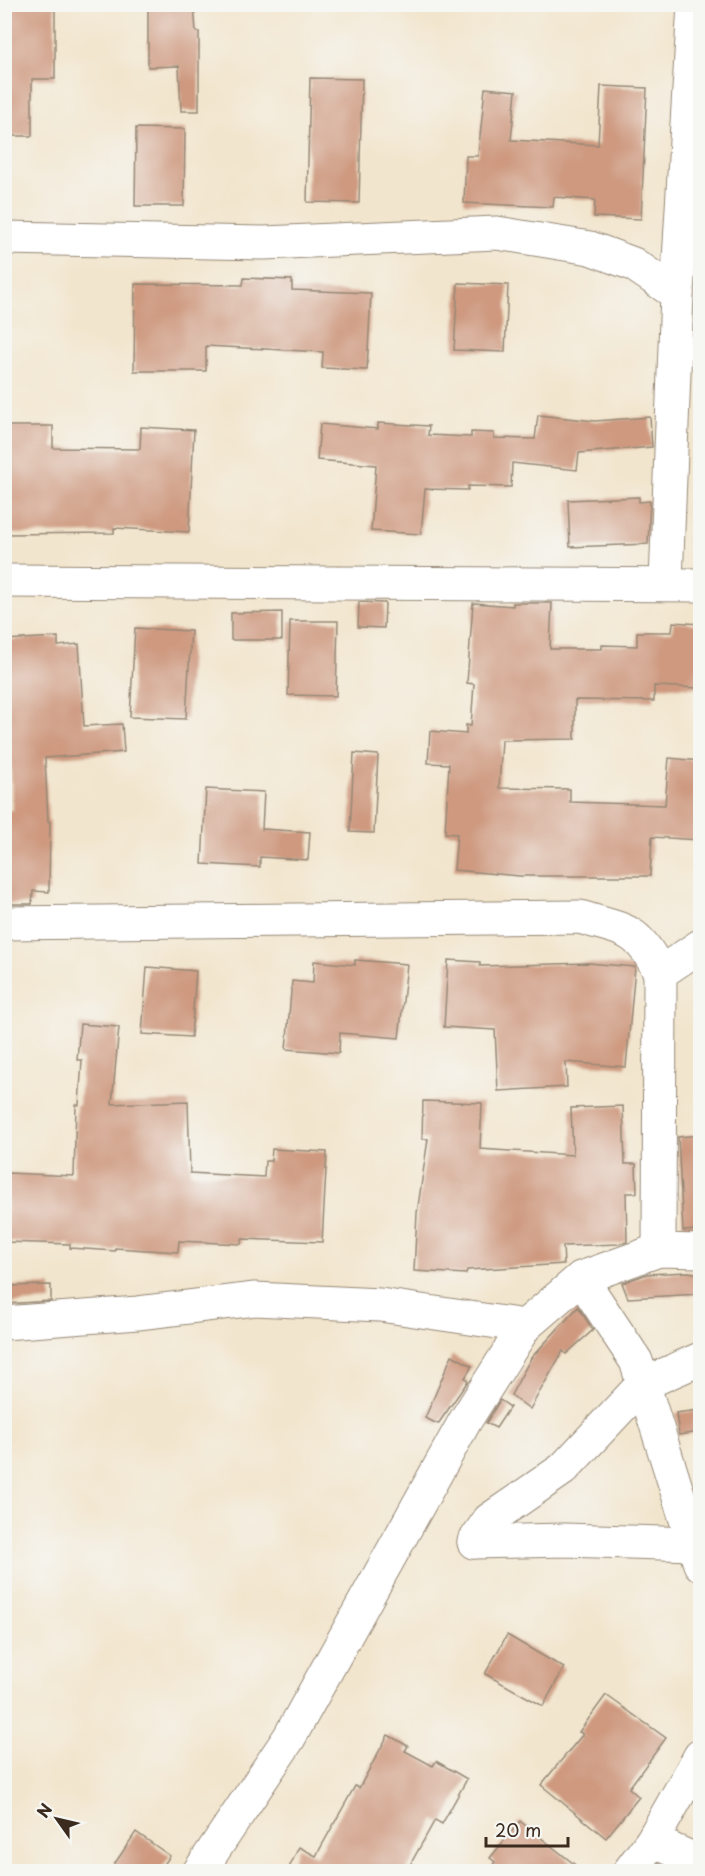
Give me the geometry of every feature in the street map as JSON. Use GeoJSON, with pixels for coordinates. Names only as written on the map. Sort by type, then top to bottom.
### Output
{"type":"FeatureCollection","features":[{"type":"Feature","properties":{"kind":"street"},"geometry":{"type":"LineString","coordinates":[[666,582],[677,294],[694,4]]}},
{"type":"Feature","properties":{"kind":"street"},"geometry":{"type":"LineString","coordinates":[[4,238],[264,243],[497,233],[590,248],[633,264],[677,294]]}},
{"type":"Feature","properties":{"kind":"street"},"geometry":{"type":"LineString","coordinates":[[4,582],[666,582],[700,585]]}},
{"type":"Feature","properties":{"kind":"street"},"geometry":{"type":"LineString","coordinates":[[4,923],[580,917],[628,931],[646,945],[660,973],[659,1250]]}},
{"type":"Feature","properties":{"kind":"street"},"geometry":{"type":"LineString","coordinates":[[660,973],[700,946]]}},
{"type":"Feature","properties":{"kind":"street"},"geometry":{"type":"LineString","coordinates":[[200,1872],[289,1738],[465,1421],[525,1326],[581,1278],[659,1250],[700,1251]]}},
{"type":"Feature","properties":{"kind":"street"},"geometry":{"type":"LineString","coordinates":[[581,1278],[636,1360],[643,1384],[697,1554],[545,1540],[474,1542],[489,1520],[562,1469],[643,1384],[700,1359]]}},
{"type":"Feature","properties":{"kind":"street"},"geometry":{"type":"LineString","coordinates":[[4,1323],[138,1313],[255,1299],[380,1305],[525,1326]]}},
{"type":"Feature","properties":{"kind":"street"},"geometry":{"type":"LineString","coordinates":[[629,1872],[697,1774]]}},
{"type":"Feature","properties":{"kind":"street"},"geometry":{"type":"LineString","coordinates":[[652,1841],[700,1862]]}},
{"type":"Feature","properties":{"kind":"building"},"geometry":{"type":"Polygon","coordinates":[[[4,4],[55,4],[55,79],[32,79],[32,136],[4,136],[4,4]]]}},
{"type":"Feature","properties":{"kind":"building"},"geometry":{"type":"Polygon","coordinates":[[[148,4],[194,4],[196,32],[199,32],[199,111],[181,111],[179,66],[148,67],[148,4]]]}},
{"type":"Feature","properties":{"kind":"building"},"geometry":{"type":"Polygon","coordinates":[[[310,78],[362,79],[359,203],[307,202],[310,78]]]}},
{"type":"Feature","properties":{"kind":"building"},"geometry":{"type":"Polygon","coordinates":[[[601,86],[647,88],[641,219],[594,217],[595,200],[554,197],[553,207],[464,203],[466,156],[478,156],[485,88],[516,91],[511,140],[598,145],[601,86]]]}},
{"type":"Feature","properties":{"kind":"building"},"geometry":{"type":"Polygon","coordinates":[[[136,128],[185,129],[184,206],[135,206],[136,128]]]}},
{"type":"Feature","properties":{"kind":"building"},"geometry":{"type":"Polygon","coordinates":[[[244,278],[292,280],[292,290],[371,293],[367,370],[322,368],[323,352],[206,346],[206,371],[134,371],[135,284],[243,285],[244,278]]]}},
{"type":"Feature","properties":{"kind":"building"},"geometry":{"type":"Polygon","coordinates":[[[458,283],[508,285],[505,352],[454,350],[458,283]]]}},
{"type":"Feature","properties":{"kind":"building"},"geometry":{"type":"Polygon","coordinates":[[[538,415],[595,421],[650,417],[652,447],[579,453],[577,470],[512,463],[511,487],[468,486],[468,490],[425,489],[421,534],[371,531],[376,465],[317,460],[320,424],[378,429],[378,423],[429,426],[428,435],[471,437],[471,432],[494,433],[494,438],[535,439],[538,415]]]}},
{"type":"Feature","properties":{"kind":"building"},"geometry":{"type":"Polygon","coordinates":[[[4,426],[53,426],[53,448],[140,449],[141,427],[194,430],[189,532],[114,528],[114,533],[4,534],[4,426]]]}},
{"type":"Feature","properties":{"kind":"building"},"geometry":{"type":"Polygon","coordinates":[[[639,497],[639,502],[650,501],[648,544],[570,547],[568,500],[639,497]]]}},
{"type":"Feature","properties":{"kind":"building"},"geometry":{"type":"Polygon","coordinates":[[[359,602],[385,603],[384,628],[358,627],[359,602]]]}},
{"type":"Feature","properties":{"kind":"building"},"geometry":{"type":"Polygon","coordinates":[[[473,603],[513,606],[513,603],[552,603],[550,649],[602,649],[602,645],[637,646],[637,632],[672,632],[673,622],[700,624],[700,688],[654,686],[654,701],[575,700],[575,739],[502,740],[499,788],[570,789],[570,802],[665,805],[669,758],[700,761],[700,840],[652,837],[650,876],[520,876],[454,870],[457,834],[445,833],[449,764],[428,763],[430,731],[466,734],[466,725],[471,726],[474,684],[467,683],[473,603]]]}},
{"type":"Feature","properties":{"kind":"building"},"geometry":{"type":"Polygon","coordinates":[[[282,612],[282,640],[231,640],[231,613],[282,612]]]}},
{"type":"Feature","properties":{"kind":"building"},"geometry":{"type":"Polygon","coordinates":[[[290,621],[338,621],[336,696],[288,695],[290,621]]]}},
{"type":"Feature","properties":{"kind":"building"},"geometry":{"type":"Polygon","coordinates":[[[135,628],[191,631],[186,719],[130,717],[135,628]]]}},
{"type":"Feature","properties":{"kind":"building"},"geometry":{"type":"Polygon","coordinates":[[[58,637],[58,646],[79,644],[84,726],[122,724],[124,752],[45,758],[48,821],[50,822],[49,892],[33,891],[32,904],[4,904],[4,810],[12,810],[10,751],[4,751],[4,640],[58,637]]]}},
{"type":"Feature","properties":{"kind":"building"},"geometry":{"type":"Polygon","coordinates":[[[354,753],[378,755],[374,833],[350,832],[354,753]]]}},
{"type":"Feature","properties":{"kind":"building"},"geometry":{"type":"Polygon","coordinates":[[[206,789],[264,792],[262,829],[310,832],[308,860],[260,857],[260,867],[202,864],[206,789]]]}},
{"type":"Feature","properties":{"kind":"building"},"geometry":{"type":"Polygon","coordinates":[[[355,960],[407,964],[399,1038],[340,1033],[339,1053],[286,1049],[292,981],[313,983],[314,961],[355,965],[355,960]]]}},
{"type":"Feature","properties":{"kind":"building"},"geometry":{"type":"Polygon","coordinates":[[[448,960],[480,962],[480,966],[588,963],[635,967],[626,1067],[566,1062],[567,1087],[498,1091],[495,1030],[444,1027],[448,960]]]}},
{"type":"Feature","properties":{"kind":"building"},"geometry":{"type":"Polygon","coordinates":[[[147,967],[196,971],[191,1037],[142,1034],[147,967]]]}},
{"type":"Feature","properties":{"kind":"building"},"geometry":{"type":"Polygon","coordinates":[[[80,1024],[119,1027],[112,1104],[188,1101],[190,1173],[264,1177],[265,1161],[271,1161],[272,1149],[327,1152],[322,1242],[242,1239],[241,1244],[179,1241],[178,1252],[115,1248],[115,1251],[70,1248],[70,1244],[5,1242],[8,1173],[74,1176],[76,1105],[79,1105],[82,1060],[77,1060],[80,1024]]]}},
{"type":"Feature","properties":{"kind":"building"},"geometry":{"type":"Polygon","coordinates":[[[423,1101],[482,1103],[480,1149],[573,1155],[571,1108],[623,1106],[625,1164],[636,1164],[637,1193],[626,1193],[627,1242],[563,1246],[564,1264],[467,1270],[466,1274],[414,1271],[417,1213],[428,1139],[422,1139],[423,1101]]]}},
{"type":"Feature","properties":{"kind":"building"},"geometry":{"type":"Polygon","coordinates":[[[700,1135],[700,1230],[683,1231],[678,1137],[700,1135]]]}},
{"type":"Feature","properties":{"kind":"building"},"geometry":{"type":"Polygon","coordinates":[[[688,1272],[700,1274],[700,1294],[628,1298],[622,1283],[647,1274],[688,1272]]]}},
{"type":"Feature","properties":{"kind":"building"},"geometry":{"type":"Polygon","coordinates":[[[51,1285],[51,1301],[4,1304],[4,1286],[51,1285]]]}},
{"type":"Feature","properties":{"kind":"building"},"geometry":{"type":"Polygon","coordinates":[[[578,1307],[593,1330],[566,1354],[563,1351],[530,1409],[511,1395],[531,1358],[578,1307]]]}},
{"type":"Feature","properties":{"kind":"building"},"geometry":{"type":"Polygon","coordinates":[[[452,1355],[472,1366],[465,1378],[468,1381],[438,1424],[425,1418],[452,1355]]]}},
{"type":"Feature","properties":{"kind":"building"},"geometry":{"type":"Polygon","coordinates":[[[500,1400],[510,1407],[496,1428],[486,1423],[500,1400]]]}},
{"type":"Feature","properties":{"kind":"building"},"geometry":{"type":"Polygon","coordinates":[[[700,1410],[700,1432],[679,1435],[676,1413],[700,1410]]]}},
{"type":"Feature","properties":{"kind":"building"},"geometry":{"type":"Polygon","coordinates":[[[507,1635],[564,1668],[543,1706],[485,1674],[507,1635]]]}},
{"type":"Feature","properties":{"kind":"building"},"geometry":{"type":"Polygon","coordinates":[[[606,1695],[666,1738],[629,1788],[639,1797],[606,1838],[541,1785],[583,1734],[579,1732],[606,1695]]]}},
{"type":"Feature","properties":{"kind":"building"},"geometry":{"type":"Polygon","coordinates":[[[388,1735],[408,1746],[405,1751],[433,1766],[436,1761],[467,1779],[442,1824],[435,1820],[406,1872],[287,1872],[299,1847],[316,1856],[355,1786],[359,1788],[388,1735]]]}},
{"type":"Feature","properties":{"kind":"building"},"geometry":{"type":"Polygon","coordinates":[[[520,1821],[584,1872],[488,1872],[495,1862],[490,1858],[520,1821]]]}},
{"type":"Feature","properties":{"kind":"building"},"geometry":{"type":"Polygon","coordinates":[[[136,1832],[170,1856],[159,1872],[109,1872],[136,1832]]]}}]}
